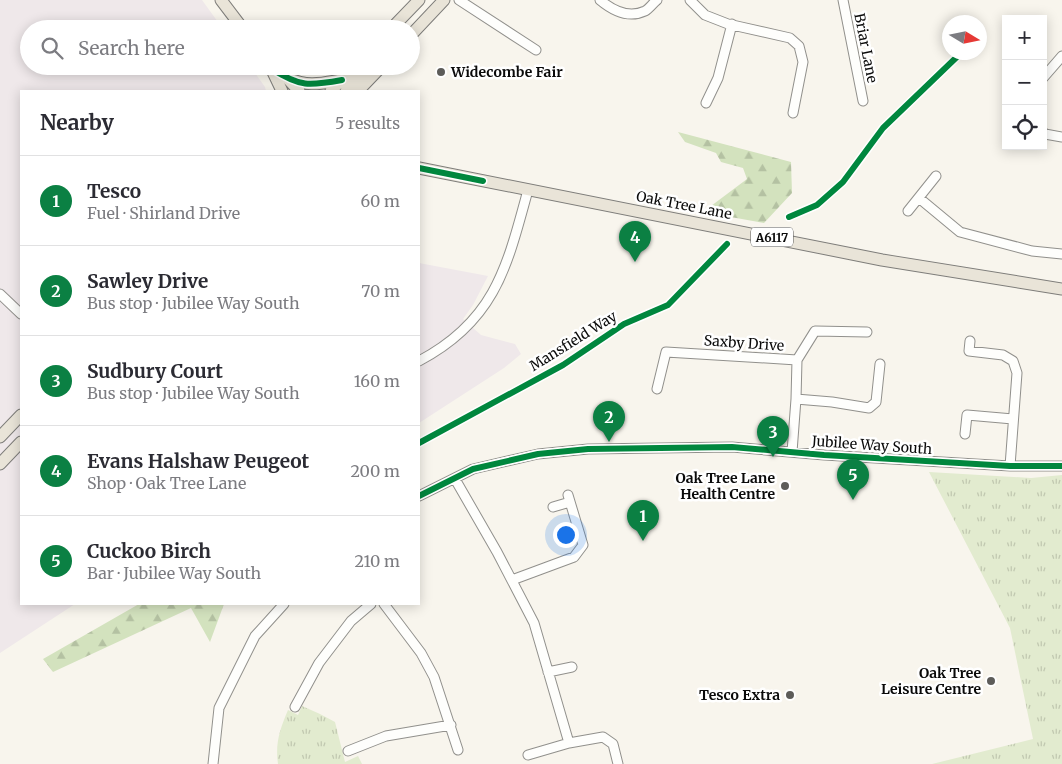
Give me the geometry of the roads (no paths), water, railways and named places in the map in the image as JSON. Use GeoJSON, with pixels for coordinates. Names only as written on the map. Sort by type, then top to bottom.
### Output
{"type":"FeatureCollection","features":[{"type":"Feature","properties":{"kind":"main road"},"geometry":{"type":"LineString","coordinates":[[222,0],[236,20]]}},
{"type":"Feature","properties":{"kind":"main road"},"geometry":{"type":"LineString","coordinates":[[400,20],[419,0]]}},
{"type":"Feature","properties":{"kind":"main road"},"geometry":{"type":"LineString","coordinates":[[420,25],[444,0]]}},
{"type":"Feature","properties":{"kind":"main road"},"geometry":{"type":"LineString","coordinates":[[275,75],[282,90]]}},
{"type":"Feature","properties":{"kind":"main road"},"geometry":{"type":"LineString","coordinates":[[283,75],[298,90]]}},
{"type":"Feature","properties":{"kind":"main road"},"geometry":{"type":"LineString","coordinates":[[344,86],[350,75]]}},
{"type":"Feature","properties":{"kind":"main road"},"geometry":{"type":"LineString","coordinates":[[287,78],[312,85],[344,86],[360,75]]}},
{"type":"Feature","properties":{"kind":"main road"},"geometry":{"type":"LineString","coordinates":[[359,90],[373,75]]}},
{"type":"Feature","properties":{"kind":"main road","name":"Oak Tree Lane"},"geometry":{"type":"LineString","coordinates":[[420,168],[882,260],[1062,289]]}},
{"type":"Feature","properties":{"kind":"main road"},"geometry":{"type":"LineString","coordinates":[[0,437],[20,416]]}},
{"type":"Feature","properties":{"kind":"main road"},"geometry":{"type":"LineString","coordinates":[[0,464],[20,443]]}},
{"type":"Feature","properties":{"kind":"street"},"geometry":{"type":"LineString","coordinates":[[459,0],[536,50]]}},
{"type":"Feature","properties":{"kind":"street"},"geometry":{"type":"LineString","coordinates":[[600,0],[612,10],[631,14],[645,11],[657,0]]}},
{"type":"Feature","properties":{"kind":"street"},"geometry":{"type":"LineString","coordinates":[[690,0],[705,15],[732,24],[790,38],[799,46],[803,62],[793,113]]}},
{"type":"Feature","properties":{"kind":"street","name":"Briar Lane"},"geometry":{"type":"LineString","coordinates":[[843,0],[863,101]]}},
{"type":"Feature","properties":{"kind":"street"},"geometry":{"type":"LineString","coordinates":[[706,103],[718,78],[732,24]]}},
{"type":"Feature","properties":{"kind":"street"},"geometry":{"type":"LineString","coordinates":[[1047,73],[1062,56]]}},
{"type":"Feature","properties":{"kind":"street"},"geometry":{"type":"LineString","coordinates":[[795,103],[806,105]]}},
{"type":"Feature","properties":{"kind":"street"},"geometry":{"type":"LineString","coordinates":[[1047,134],[1062,137]]}},
{"type":"Feature","properties":{"kind":"street"},"geometry":{"type":"LineString","coordinates":[[908,211],[936,176]]}},
{"type":"Feature","properties":{"kind":"street"},"geometry":{"type":"LineString","coordinates":[[420,360],[449,342],[474,320],[495,290],[512,247],[528,190]]}},
{"type":"Feature","properties":{"kind":"street"},"geometry":{"type":"LineString","coordinates":[[919,198],[960,232],[1032,251],[1062,254]]}},
{"type":"Feature","properties":{"kind":"street"},"geometry":{"type":"LineString","coordinates":[[0,294],[20,313]]}},
{"type":"Feature","properties":{"kind":"street"},"geometry":{"type":"LineString","coordinates":[[797,360],[815,331],[867,332]]}},
{"type":"Feature","properties":{"kind":"street"},"geometry":{"type":"LineString","coordinates":[[970,340],[970,352],[1003,355],[1013,361],[1016,373],[1010,466]]}},
{"type":"Feature","properties":{"kind":"street","name":"Saxby Drive"},"geometry":{"type":"LineString","coordinates":[[657,389],[666,352],[797,360],[792,452]]}},
{"type":"Feature","properties":{"kind":"street"},"geometry":{"type":"LineString","coordinates":[[796,399],[869,408],[876,402],[880,364]]}},
{"type":"Feature","properties":{"kind":"street"},"geometry":{"type":"LineString","coordinates":[[965,434],[967,416],[1013,419]]}},
{"type":"Feature","properties":{"kind":"street","name":"Jubilee Way South"},"geometry":{"type":"LineString","coordinates":[[420,496],[473,469],[538,454],[588,448],[732,447],[1010,466],[1062,466]]}},
{"type":"Feature","properties":{"kind":"street"},"geometry":{"type":"LineString","coordinates":[[455,478],[534,623],[569,744]]}},
{"type":"Feature","properties":{"kind":"street"},"geometry":{"type":"LineString","coordinates":[[512,580],[574,557],[583,545],[569,499],[553,507]]}},
{"type":"Feature","properties":{"kind":"street"},"geometry":{"type":"LineString","coordinates":[[212,764],[219,708],[255,636],[283,605]]}},
{"type":"Feature","properties":{"kind":"street"},"geometry":{"type":"LineString","coordinates":[[295,706],[319,663],[351,622],[370,605]]}},
{"type":"Feature","properties":{"kind":"street"},"geometry":{"type":"LineString","coordinates":[[385,605],[421,653],[434,677],[458,750]]}},
{"type":"Feature","properties":{"kind":"street"},"geometry":{"type":"LineString","coordinates":[[548,672],[572,667]]}},
{"type":"Feature","properties":{"kind":"street"},"geometry":{"type":"LineString","coordinates":[[348,751],[386,736],[451,725]]}},
{"type":"Feature","properties":{"kind":"street"},"geometry":{"type":"LineString","coordinates":[[528,755],[569,744],[603,738],[613,744],[618,764]]}},
{"type":"Feature","properties":{"kind":"place","name":"Widecombe Fair"},"geometry":{"type":"Point","coordinates":[441,72]}},
{"type":"Feature","properties":{"kind":"place","name":"Evans Halshaw Peugeot"},"geometry":{"type":"Point","coordinates":[635,262]}},
{"type":"Feature","properties":{"kind":"place","name":"Sawley Drive"},"geometry":{"type":"Point","coordinates":[609,442]}},
{"type":"Feature","properties":{"kind":"place","name":"Sudbury Court"},"geometry":{"type":"Point","coordinates":[773,457]}},
{"type":"Feature","properties":{"kind":"place","name":"Oak Tree Lane Health Centre"},"geometry":{"type":"Point","coordinates":[785,486]}},
{"type":"Feature","properties":{"kind":"place","name":"Cuckoo Birch"},"geometry":{"type":"Point","coordinates":[853,500]}},
{"type":"Feature","properties":{"kind":"place","name":"Tesco"},"geometry":{"type":"Point","coordinates":[643,541]}},
{"type":"Feature","properties":{"kind":"place","name":"Oak Tree Leisure Centre"},"geometry":{"type":"Point","coordinates":[991,681]}},
{"type":"Feature","properties":{"kind":"place","name":"Tesco Extra"},"geometry":{"type":"Point","coordinates":[790,695]}}]}
